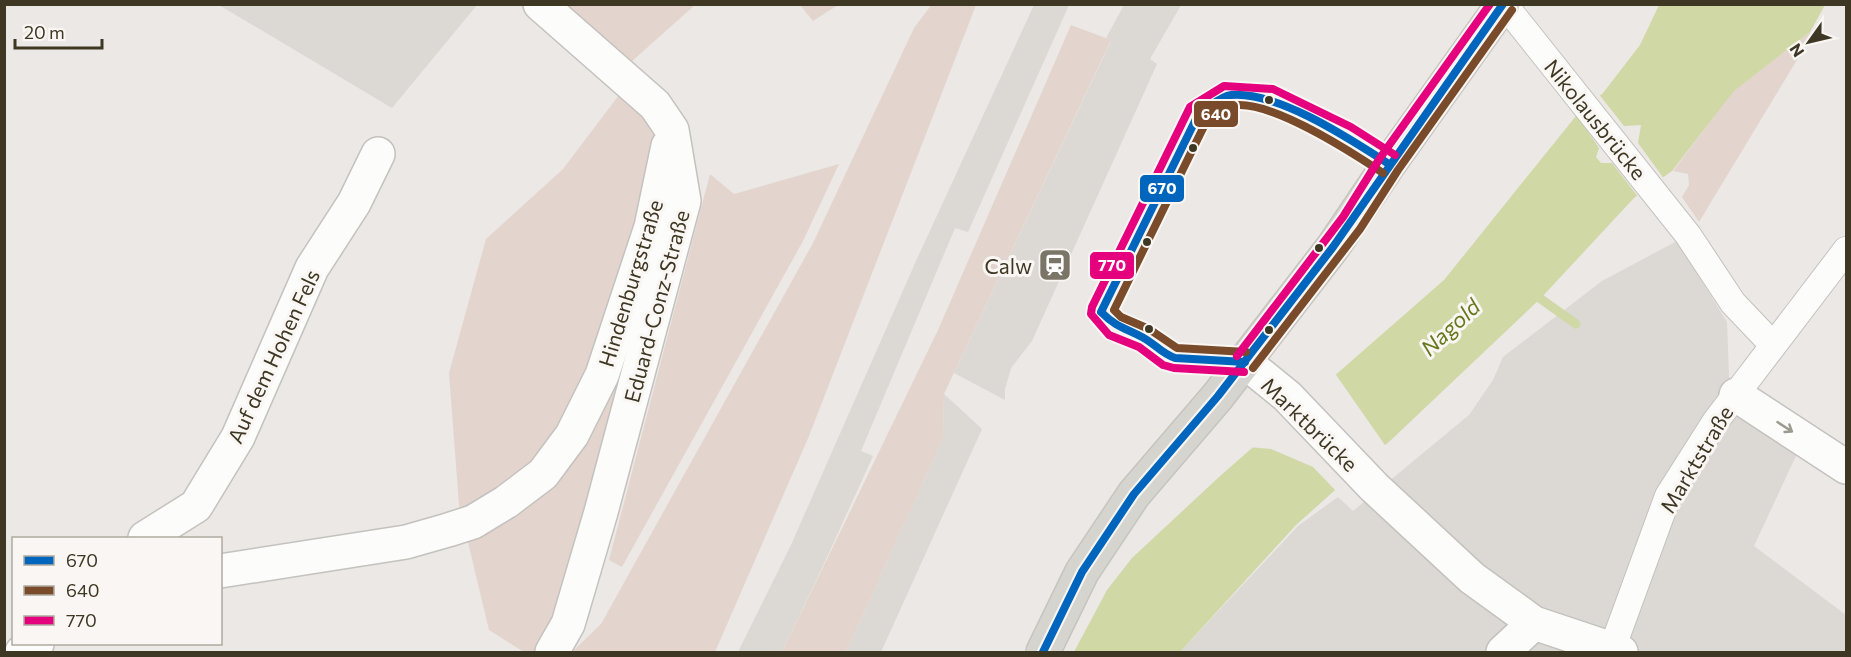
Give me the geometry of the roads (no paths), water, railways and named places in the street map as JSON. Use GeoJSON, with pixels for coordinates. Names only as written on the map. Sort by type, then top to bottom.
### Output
{"type":"FeatureCollection","features":[{"type":"Feature","properties":{"kind":"main road"},"geometry":{"type":"LineString","coordinates":[[1043,652],[1082,572],[1143,482],[1245,362],[1352,223],[1389,164],[1503,4]]}},
{"type":"Feature","properties":{"kind":"street","name":"Eduard-Conz-Straße"},"geometry":{"type":"LineString","coordinates":[[540,4],[655,105],[672,130],[684,201],[601,512],[568,624],[552,652]]}},
{"type":"Feature","properties":{"kind":"street","name":"Nikolausbrücke"},"geometry":{"type":"LineString","coordinates":[[1503,4],[1584,102],[1688,235],[1733,303],[1773,345]]}},
{"type":"Feature","properties":{"kind":"street","name":"Hindenburgstraße"},"geometry":{"type":"LineString","coordinates":[[222,571],[406,542],[448,530],[473,522],[506,502],[543,474],[572,435],[602,375],[651,227],[672,130]]}},
{"type":"Feature","properties":{"kind":"street","name":"Auf dem Hohen Fels"},"geometry":{"type":"LineString","coordinates":[[147,537],[196,506],[237,438],[312,268],[354,203],[378,154]]}},
{"type":"Feature","properties":{"kind":"street","name":"Marktstraße"},"geometry":{"type":"LineString","coordinates":[[1534,623],[1616,651],[1668,496],[1715,422],[1846,250]]}},
{"type":"Feature","properties":{"kind":"street","name":"Marktbrücke"},"geometry":{"type":"LineString","coordinates":[[1245,362],[1293,402],[1374,487],[1472,578],[1534,623]]}},
{"type":"Feature","properties":{"kind":"street"},"geometry":{"type":"LineString","coordinates":[[1736,395],[1846,467]]}},
{"type":"Feature","properties":{"kind":"street"},"geometry":{"type":"LineString","coordinates":[[1503,652],[1534,623]]}},
{"type":"Feature","properties":{"kind":"water","name":"Nagold"},"geometry":{"type":"Polygon","coordinates":[[[1659,5],[1825,5],[1810,32],[1734,91],[1672,171],[1634,198],[1541,298],[1391,440],[1296,525],[1180,652],[1074,652],[1107,590],[1132,558],[1219,477],[1444,280],[1576,116],[1603,93],[1640,45],[1659,5]]]}},
{"type":"Feature","properties":{"kind":"waterway"},"geometry":{"type":"LineString","coordinates":[[1531,292],[1576,324]]}},
{"type":"Feature","properties":{"kind":"place","name":"Calw"},"geometry":{"type":"Point","coordinates":[1055,265]}}]}
